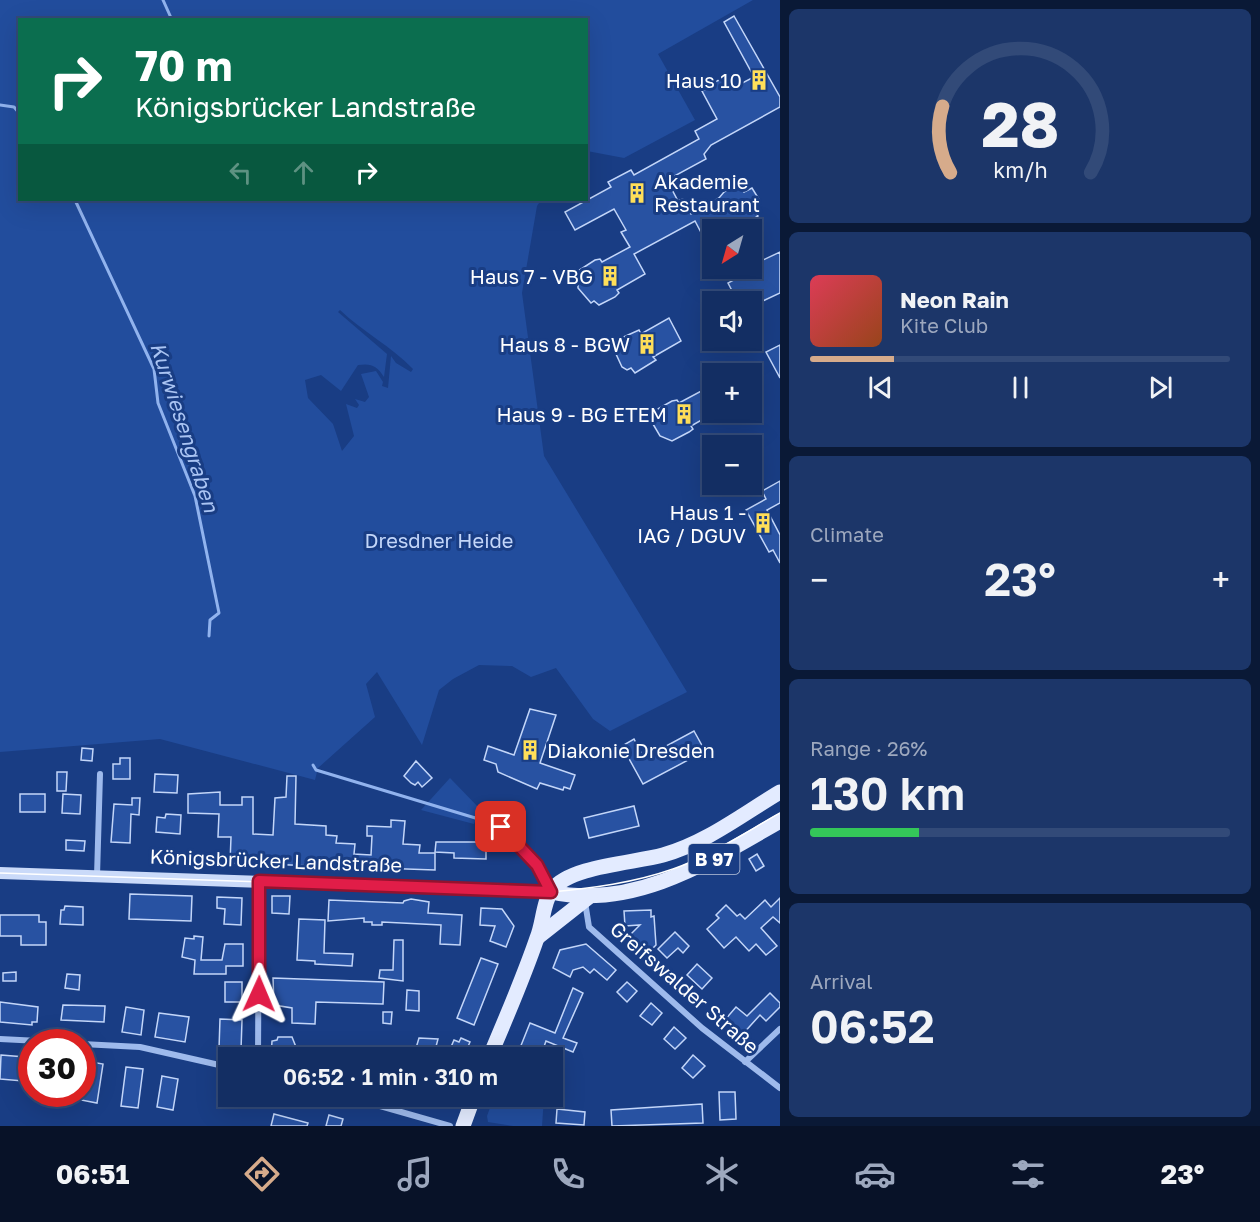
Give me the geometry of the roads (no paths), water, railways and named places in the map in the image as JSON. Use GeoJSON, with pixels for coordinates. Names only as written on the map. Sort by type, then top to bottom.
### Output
{"type":"FeatureCollection","features":[{"type":"Feature","properties":{"kind":"main road","name":"B 97"},"geometry":{"type":"LineString","coordinates":[[551,892],[564,879],[585,870],[622,865],[683,847],[731,822],[780,792]]}},
{"type":"Feature","properties":{"kind":"main road","name":"B 97"},"geometry":{"type":"LineString","coordinates":[[551,892],[587,899],[664,882],[710,861],[780,821]]}},
{"type":"Feature","properties":{"kind":"main road","name":"Königsbrücker Landstraße"},"geometry":{"type":"LineString","coordinates":[[0,873],[551,892]]}},
{"type":"Feature","properties":{"kind":"main road"},"geometry":{"type":"LineString","coordinates":[[493,1047],[538,938],[551,892]]}},
{"type":"Feature","properties":{"kind":"main road"},"geometry":{"type":"LineString","coordinates":[[538,938],[587,899]]}},
{"type":"Feature","properties":{"kind":"main road"},"geometry":{"type":"LineString","coordinates":[[463,1126],[470,1107]]}},
{"type":"Feature","properties":{"kind":"street"},"geometry":{"type":"LineString","coordinates":[[97,876],[100,774]]}},
{"type":"Feature","properties":{"kind":"street"},"geometry":{"type":"LineString","coordinates":[[501,827],[537,865],[551,892]]}},
{"type":"Feature","properties":{"kind":"street"},"geometry":{"type":"LineString","coordinates":[[258,1047],[259,881]]}},
{"type":"Feature","properties":{"kind":"street","name":"Greifswalder Straße"},"geometry":{"type":"LineString","coordinates":[[587,899],[589,927],[745,1062],[780,1088]]}},
{"type":"Feature","properties":{"kind":"street"},"geometry":{"type":"LineString","coordinates":[[745,1062],[780,1029]]}},
{"type":"Feature","properties":{"kind":"street"},"geometry":{"type":"LineString","coordinates":[[0,1039],[18,1040]]}},
{"type":"Feature","properties":{"kind":"street"},"geometry":{"type":"LineString","coordinates":[[96,1045],[140,1047],[218,1065]]}},
{"type":"Feature","properties":{"kind":"street"},"geometry":{"type":"LineString","coordinates":[[384,1107],[450,1126]]}},
{"type":"Feature","properties":{"kind":"waterway"},"geometry":{"type":"LineString","coordinates":[[163,0],[171,18]]}},
{"type":"Feature","properties":{"kind":"waterway","name":"Kurwiesengraben"},"geometry":{"type":"LineString","coordinates":[[0,105],[14,107],[18,112]]}},
{"type":"Feature","properties":{"kind":"waterway","name":"Kurwiesengraben"},"geometry":{"type":"LineString","coordinates":[[75,201],[154,369],[158,403],[195,496],[219,613],[210,620],[209,636]]}},
{"type":"Feature","properties":{"kind":"waterway"},"geometry":{"type":"LineString","coordinates":[[313,765],[316,770],[492,823]]}},
{"type":"Feature","properties":{"kind":"tram line"},"geometry":{"type":"LineString","coordinates":[[0,873],[551,892],[613,884],[673,869],[715,851],[780,813]]}},
{"type":"Feature","properties":{"kind":"place","name":"Haus 10"},"geometry":{"type":"Point","coordinates":[759,80]}},
{"type":"Feature","properties":{"kind":"place","name":"Akademie Restaurant"},"geometry":{"type":"Point","coordinates":[637,193]}},
{"type":"Feature","properties":{"kind":"place","name":"Haus 7 - VBG"},"geometry":{"type":"Point","coordinates":[610,276]}},
{"type":"Feature","properties":{"kind":"place","name":"Haus 8 - BGW"},"geometry":{"type":"Point","coordinates":[647,344]}},
{"type":"Feature","properties":{"kind":"place","name":"Haus 9 - BG ETEM"},"geometry":{"type":"Point","coordinates":[684,414]}},
{"type":"Feature","properties":{"kind":"place","name":"Haus 1 - IAG / DGUV"},"geometry":{"type":"Point","coordinates":[763,523]}},
{"type":"Feature","properties":{"kind":"place","name":"Diakonie Dresden"},"geometry":{"type":"Point","coordinates":[530,750]}},
{"type":"Feature","properties":{"kind":"park label","name":"Dresdner Heide"},"geometry":{"type":"Point","coordinates":[439,540]}}]}
